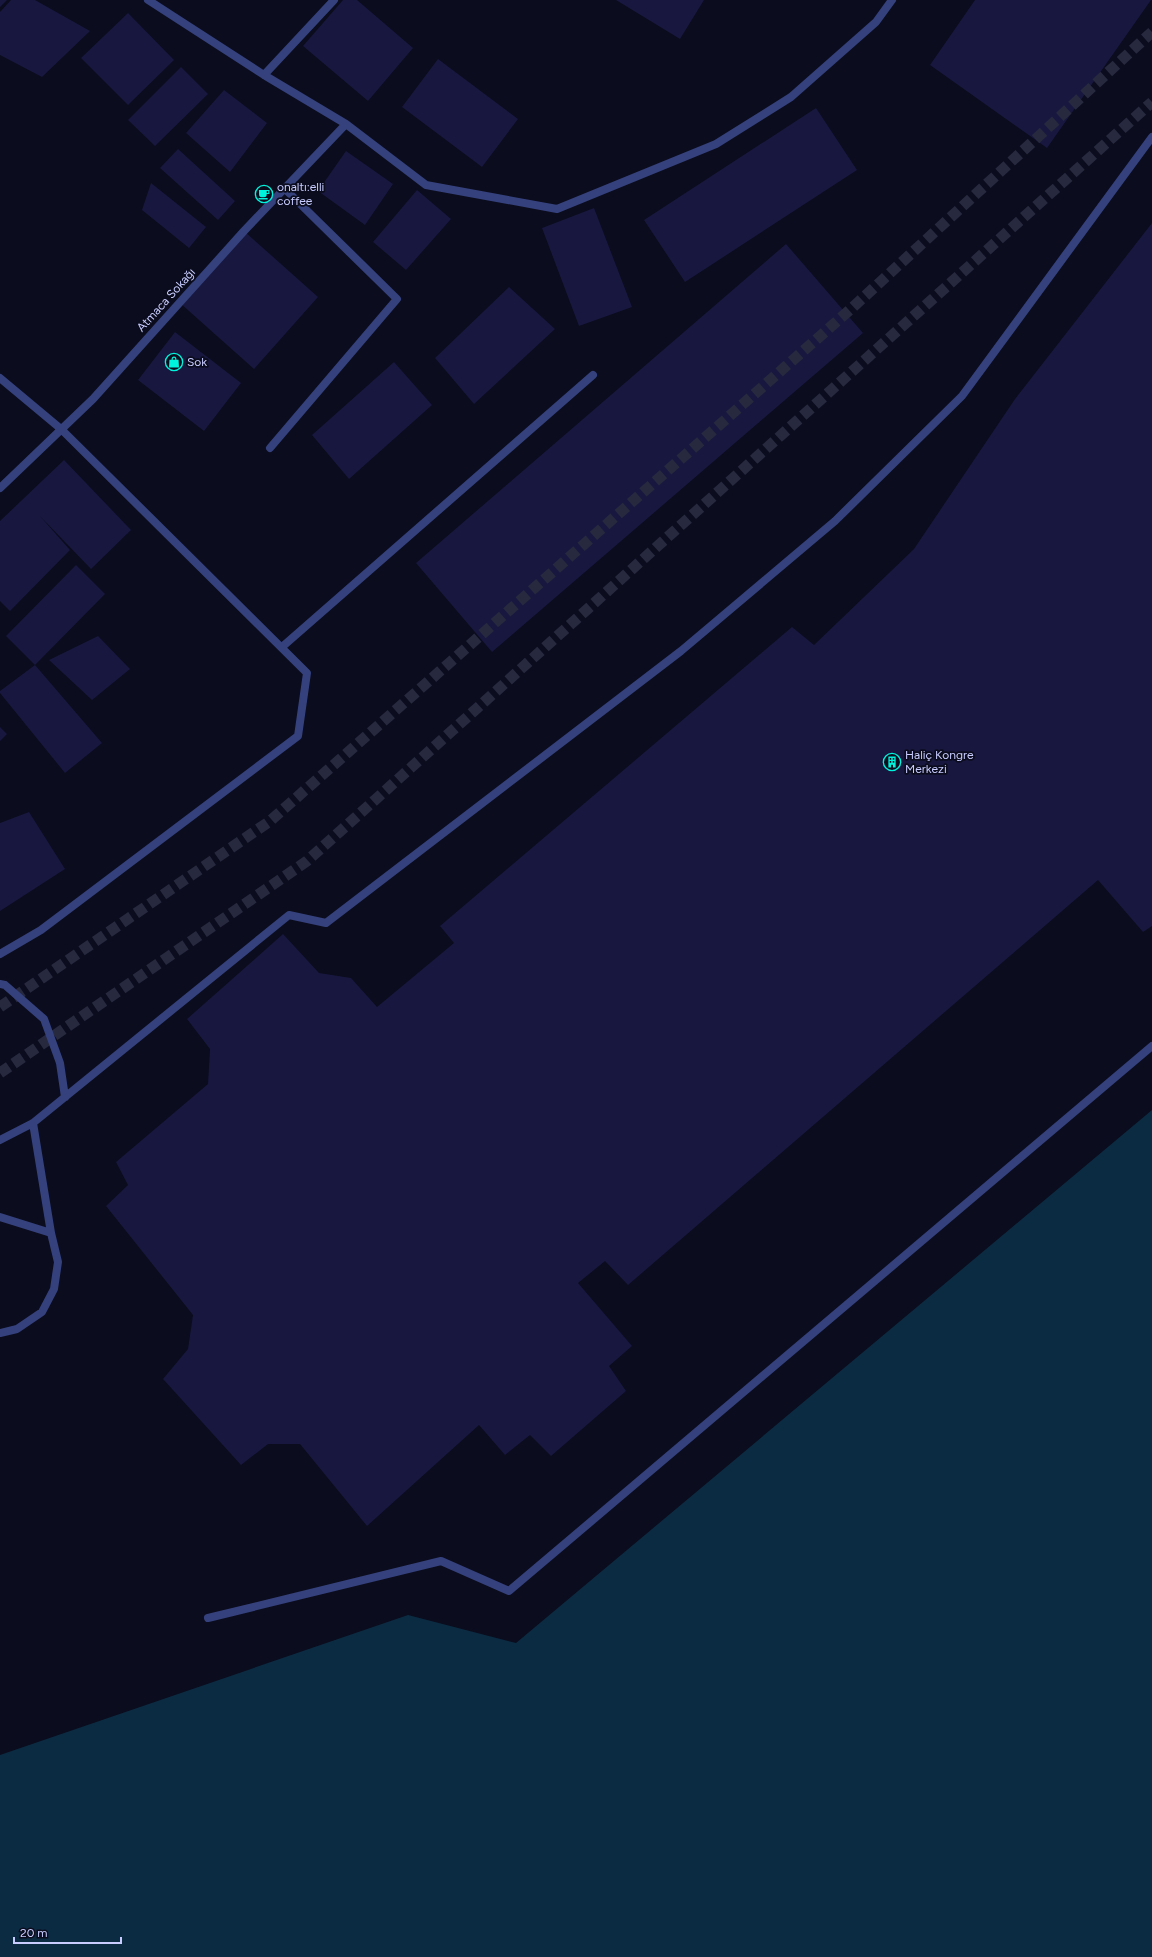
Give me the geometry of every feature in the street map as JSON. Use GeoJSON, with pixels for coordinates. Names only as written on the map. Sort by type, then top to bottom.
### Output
{"type":"FeatureCollection","features":[{"type":"Feature","properties":{"kind":"street"},"geometry":{"type":"LineString","coordinates":[[148,0],[264,75],[346,124],[426,185],[557,209],[716,144],[791,97],[876,22],[892,0]]}},
{"type":"Feature","properties":{"kind":"street"},"geometry":{"type":"LineString","coordinates":[[264,75],[334,0]]}},
{"type":"Feature","properties":{"kind":"street","name":"Atmaca Sokağı"},"geometry":{"type":"LineString","coordinates":[[0,488],[93,399],[244,231],[346,124]]}},
{"type":"Feature","properties":{"kind":"street"},"geometry":{"type":"LineString","coordinates":[[0,1140],[33,1123],[289,915],[326,923],[681,650],[835,521],[962,396],[1152,138]]}},
{"type":"Feature","properties":{"kind":"street"},"geometry":{"type":"LineString","coordinates":[[270,448],[397,299],[285,189]]}},
{"type":"Feature","properties":{"kind":"street"},"geometry":{"type":"LineString","coordinates":[[282,647],[593,375]]}},
{"type":"Feature","properties":{"kind":"street"},"geometry":{"type":"LineString","coordinates":[[0,378],[61,429],[307,673],[298,736],[41,930],[0,954]]}},
{"type":"Feature","properties":{"kind":"street"},"geometry":{"type":"LineString","coordinates":[[0,984],[5,985],[44,1019],[60,1063],[65,1097]]}},
{"type":"Feature","properties":{"kind":"street"},"geometry":{"type":"LineString","coordinates":[[208,1618],[440,1561],[509,1591],[1152,1046]]}},
{"type":"Feature","properties":{"kind":"street"},"geometry":{"type":"LineString","coordinates":[[0,1333],[17,1329],[42,1312],[54,1289],[58,1262],[51,1233],[33,1123]]}},
{"type":"Feature","properties":{"kind":"street"},"geometry":{"type":"LineString","coordinates":[[0,1217],[51,1233]]}},
{"type":"Feature","properties":{"kind":"water"},"geometry":{"type":"Polygon","coordinates":[[[1152,1110],[1152,1957],[0,1957],[0,1755],[408,1615],[516,1643],[1152,1110]]]}},
{"type":"Feature","properties":{"kind":"building"},"geometry":{"type":"Polygon","coordinates":[[[0,0],[7,0],[0,7],[0,0]]]}},
{"type":"Feature","properties":{"kind":"building"},"geometry":{"type":"Polygon","coordinates":[[[11,0],[35,0],[90,31],[42,77],[0,55],[0,12],[11,0]]]}},
{"type":"Feature","properties":{"kind":"building"},"geometry":{"type":"Polygon","coordinates":[[[343,0],[357,0],[413,48],[368,101],[303,46],[343,0]]]}},
{"type":"Feature","properties":{"kind":"building"},"geometry":{"type":"Polygon","coordinates":[[[616,0],[704,0],[680,39],[616,0]]]}},
{"type":"Feature","properties":{"kind":"building"},"geometry":{"type":"Polygon","coordinates":[[[975,0],[1151,0],[1047,148],[930,65],[975,0]]]}},
{"type":"Feature","properties":{"kind":"building"},"geometry":{"type":"Polygon","coordinates":[[[128,13],[174,60],[128,105],[81,58],[128,13]]]}},
{"type":"Feature","properties":{"kind":"building"},"geometry":{"type":"Polygon","coordinates":[[[438,59],[518,119],[482,167],[402,107],[438,59]]]}},
{"type":"Feature","properties":{"kind":"building"},"geometry":{"type":"Polygon","coordinates":[[[181,67],[208,94],[155,146],[128,120],[181,67]]]}},
{"type":"Feature","properties":{"kind":"building"},"geometry":{"type":"Polygon","coordinates":[[[224,90],[267,123],[230,172],[186,133],[224,90]]]}},
{"type":"Feature","properties":{"kind":"building"},"geometry":{"type":"Polygon","coordinates":[[[816,108],[857,170],[685,282],[644,220],[816,108]]]}},
{"type":"Feature","properties":{"kind":"building"},"geometry":{"type":"Polygon","coordinates":[[[178,149],[235,201],[218,220],[160,168],[178,149]]]}},
{"type":"Feature","properties":{"kind":"building"},"geometry":{"type":"Polygon","coordinates":[[[346,151],[393,184],[365,225],[318,191],[346,151]]]}},
{"type":"Feature","properties":{"kind":"building"},"geometry":{"type":"Polygon","coordinates":[[[151,183],[206,227],[189,248],[142,210],[151,183]]]}},
{"type":"Feature","properties":{"kind":"building"},"geometry":{"type":"Polygon","coordinates":[[[417,190],[451,219],[406,270],[373,242],[417,190]]]}},
{"type":"Feature","properties":{"kind":"building"},"geometry":{"type":"Polygon","coordinates":[[[594,208],[632,307],[579,326],[542,228],[594,208]]]}},
{"type":"Feature","properties":{"kind":"building","name":"Haliç Kongre Merkezi"},"geometry":{"type":"Polygon","coordinates":[[[1152,223],[1152,926],[1143,932],[1098,880],[628,1285],[605,1261],[578,1283],[632,1346],[609,1366],[626,1391],[551,1456],[530,1435],[505,1455],[479,1425],[367,1526],[300,1444],[268,1444],[241,1465],[163,1379],[188,1349],[193,1315],[106,1206],[128,1185],[116,1162],[208,1084],[210,1049],[187,1019],[283,934],[319,973],[351,978],[377,1007],[454,943],[440,926],[792,627],[814,645],[914,549],[1015,399],[1152,223]]]}},
{"type":"Feature","properties":{"kind":"building"},"geometry":{"type":"Polygon","coordinates":[[[244,231],[318,297],[254,369],[180,303],[244,231]]]}},
{"type":"Feature","properties":{"kind":"building"},"geometry":{"type":"Polygon","coordinates":[[[786,244],[863,333],[492,652],[416,563],[786,244]]]}},
{"type":"Feature","properties":{"kind":"building"},"geometry":{"type":"Polygon","coordinates":[[[509,287],[555,329],[474,404],[435,358],[509,287]]]}},
{"type":"Feature","properties":{"kind":"building"},"geometry":{"type":"Polygon","coordinates":[[[175,332],[241,383],[204,431],[138,380],[175,332]]]}},
{"type":"Feature","properties":{"kind":"building"},"geometry":{"type":"Polygon","coordinates":[[[394,362],[432,405],[349,479],[312,435],[394,362]]]}},
{"type":"Feature","properties":{"kind":"building"},"geometry":{"type":"Polygon","coordinates":[[[64,460],[131,530],[91,569],[39,515],[70,550],[10,611],[0,601],[0,521],[64,460]]]}},
{"type":"Feature","properties":{"kind":"building"},"geometry":{"type":"Polygon","coordinates":[[[76,565],[105,594],[35,665],[6,636],[76,565]]]}},
{"type":"Feature","properties":{"kind":"building"},"geometry":{"type":"Polygon","coordinates":[[[98,636],[130,669],[92,700],[49,660],[98,636]]]}},
{"type":"Feature","properties":{"kind":"building"},"geometry":{"type":"Polygon","coordinates":[[[35,665],[102,743],[65,773],[0,693],[0,691],[35,665]]]}},
{"type":"Feature","properties":{"kind":"building"},"geometry":{"type":"Polygon","coordinates":[[[0,727],[7,734],[0,741],[0,727]]]}},
{"type":"Feature","properties":{"kind":"building"},"geometry":{"type":"Polygon","coordinates":[[[29,812],[65,869],[0,911],[0,823],[29,812]]]}},
{"type":"Feature","properties":{"kind":"tunnel"},"geometry":{"type":"LineString","coordinates":[[0,1007],[270,821],[852,308],[1152,32]]}},
{"type":"Feature","properties":{"kind":"tunnel"},"geometry":{"type":"LineString","coordinates":[[0,1073],[307,861],[1152,102]]}},
{"type":"Feature","properties":{"kind":"place","name":"onaltı:elli coffee"},"geometry":{"type":"Point","coordinates":[264,194]}},
{"type":"Feature","properties":{"kind":"place","name":"Sok"},"geometry":{"type":"Point","coordinates":[174,362]}},
{"type":"Feature","properties":{"kind":"place","name":"Haliç Kongre Merkezi"},"geometry":{"type":"Point","coordinates":[892,762]}}]}
